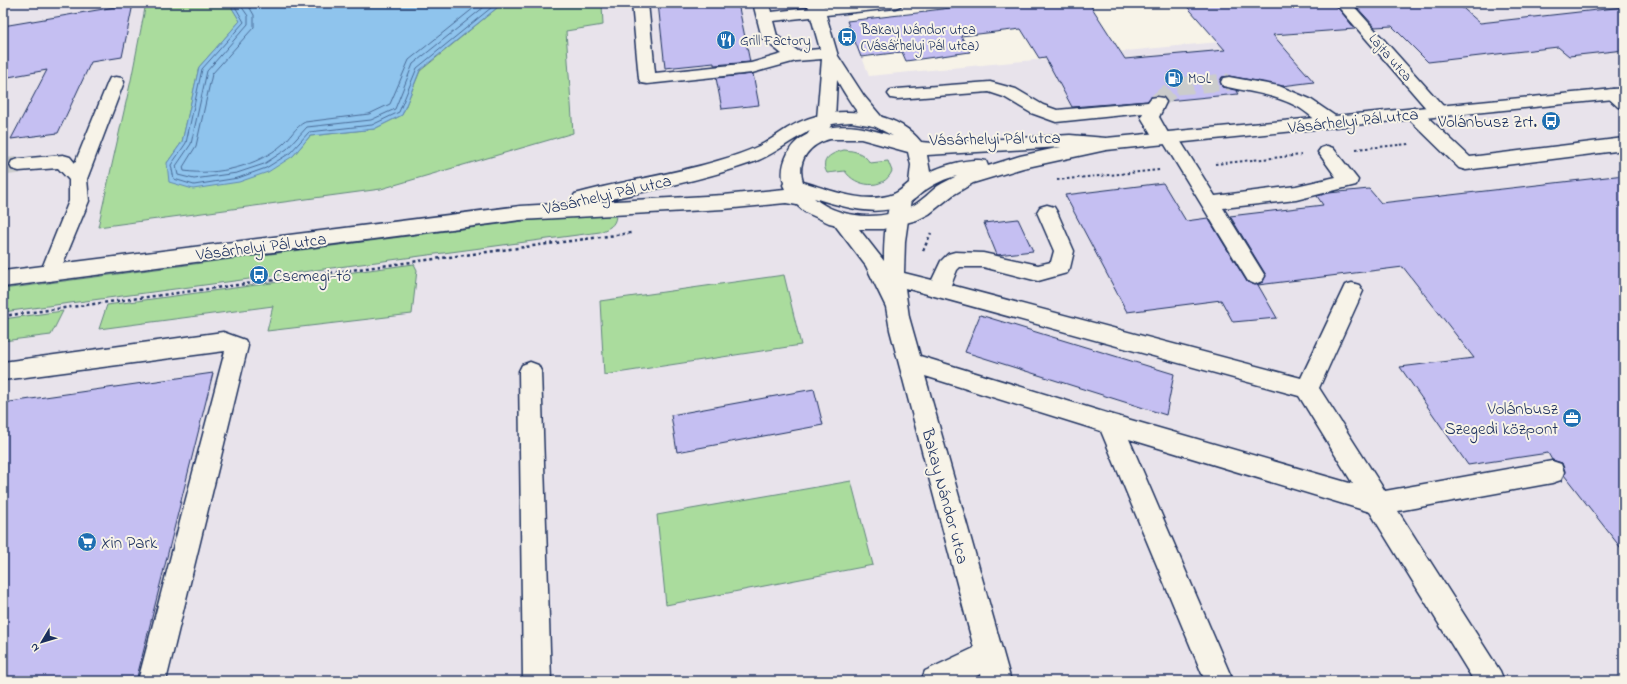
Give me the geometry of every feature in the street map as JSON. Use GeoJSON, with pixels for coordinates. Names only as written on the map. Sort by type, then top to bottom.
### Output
{"type":"FeatureCollection","features":[{"type":"Feature","properties":{"kind":"main road"},"geometry":{"type":"LineString","coordinates":[[640,3],[647,79],[752,68],[795,56],[830,55]]}},
{"type":"Feature","properties":{"kind":"main road"},"geometry":{"type":"LineString","coordinates":[[795,56],[770,38],[763,10],[895,3]]}},
{"type":"Feature","properties":{"kind":"main road","name":"Lajta utca"},"geometry":{"type":"LineString","coordinates":[[1343,3],[1438,111]]}},
{"type":"Feature","properties":{"kind":"main road"},"geometry":{"type":"LineString","coordinates":[[817,7],[830,55],[858,99],[876,120]]}},
{"type":"Feature","properties":{"kind":"main road"},"geometry":{"type":"LineString","coordinates":[[815,137],[826,119],[830,55]]}},
{"type":"Feature","properties":{"kind":"main road"},"geometry":{"type":"LineString","coordinates":[[50,273],[79,201],[78,179],[116,82]]}},
{"type":"Feature","properties":{"kind":"main road"},"geometry":{"type":"LineString","coordinates":[[1229,82],[1273,90],[1304,104],[1332,122]]}},
{"type":"Feature","properties":{"kind":"main road"},"geometry":{"type":"LineString","coordinates":[[897,94],[990,87],[1010,93],[1037,109],[1056,116],[1156,104],[1150,117],[1211,203],[1256,276]]}},
{"type":"Feature","properties":{"kind":"main road","name":"Vásárhelyi Pál utca"},"geometry":{"type":"LineString","coordinates":[[798,192],[818,211],[841,220],[869,223],[896,219],[910,215],[922,209],[946,190],[966,179],[1020,162],[1106,144],[1438,111],[1620,97]]}},
{"type":"Feature","properties":{"kind":"main road"},"geometry":{"type":"LineString","coordinates":[[1414,114],[1466,164],[1624,144]]}},
{"type":"Feature","properties":{"kind":"main road","name":"Vásárhelyi Pál utca"},"geometry":{"type":"LineString","coordinates":[[520,214],[694,174],[759,153],[776,145],[794,131],[826,119],[856,117],[876,120],[890,126],[911,143],[921,162],[918,186]]}},
{"type":"Feature","properties":{"kind":"main road","name":"Vásárhelyi Pál utca"},"geometry":{"type":"LineString","coordinates":[[694,174],[746,169],[771,162],[798,150],[815,137],[845,132],[861,133],[933,149],[1070,142],[1106,144]]}},
{"type":"Feature","properties":{"kind":"main road"},"geometry":{"type":"LineString","coordinates":[[798,150],[792,163],[792,178],[798,192]]}},
{"type":"Feature","properties":{"kind":"main road"},"geometry":{"type":"LineString","coordinates":[[1211,203],[1296,193],[1349,180],[1327,152]]}},
{"type":"Feature","properties":{"kind":"main road"},"geometry":{"type":"LineString","coordinates":[[19,165],[63,161],[78,179]]}},
{"type":"Feature","properties":{"kind":"main road","name":"Vásárhelyi Pál utca"},"geometry":{"type":"LineString","coordinates":[[3,280],[520,214],[786,196],[798,192],[853,203],[878,204],[901,199],[918,186],[944,172],[975,165],[1020,162]]}},
{"type":"Feature","properties":{"kind":"main road","name":"Bakay Nándor utca"},"geometry":{"type":"LineString","coordinates":[[901,199],[896,219],[896,278],[898,311],[910,362],[997,681]]}},
{"type":"Feature","properties":{"kind":"main road"},"geometry":{"type":"LineString","coordinates":[[939,289],[948,266],[955,259],[983,260],[1038,273],[1060,268],[1064,251],[1047,212]]}},
{"type":"Feature","properties":{"kind":"main road","name":"Bakay Nándor utca"},"geometry":{"type":"LineString","coordinates":[[841,220],[874,262],[898,311]]}},
{"type":"Feature","properties":{"kind":"main road"},"geometry":{"type":"LineString","coordinates":[[896,278],[1307,389],[1490,681]]}},
{"type":"Feature","properties":{"kind":"main road"},"geometry":{"type":"LineString","coordinates":[[1307,389],[1352,291]]}},
{"type":"Feature","properties":{"kind":"main road"},"geometry":{"type":"LineString","coordinates":[[3,371],[223,341],[237,346],[152,681]]}},
{"type":"Feature","properties":{"kind":"main road"},"geometry":{"type":"LineString","coordinates":[[910,362],[1110,424],[1379,503],[1552,472]]}},
{"type":"Feature","properties":{"kind":"main road"},"geometry":{"type":"LineString","coordinates":[[530,371],[537,681]]}},
{"type":"Feature","properties":{"kind":"main road"},"geometry":{"type":"LineString","coordinates":[[1110,424],[1219,681]]}},
{"type":"Feature","properties":{"kind":"main road"},"geometry":{"type":"LineString","coordinates":[[936,681],[990,655]]}},
{"type":"Feature","properties":{"kind":"path"},"geometry":{"type":"LineString","coordinates":[[3,316],[637,233]]}},
{"type":"Feature","properties":{"kind":"shaded area"},"geometry":{"type":"Polygon","coordinates":[[[3,3],[842,3],[869,76],[1381,26],[1362,3],[1624,3],[1624,681],[3,681],[3,3]]]}},
{"type":"Feature","properties":{"kind":"green space"},"geometry":{"type":"Polygon","coordinates":[[[146,3],[229,3],[240,21],[199,67],[182,142],[167,163],[293,156],[310,136],[374,129],[402,115],[420,71],[503,3],[602,3],[603,25],[566,31],[573,133],[381,189],[98,227],[131,80],[146,3]]]}},
{"type":"Feature","properties":{"kind":"green space"},"geometry":{"type":"Polygon","coordinates":[[[844,150],[859,153],[870,163],[888,161],[892,171],[883,182],[876,184],[855,181],[845,171],[827,173],[825,164],[828,157],[844,150]]]}},
{"type":"Feature","properties":{"kind":"green space"},"geometry":{"type":"Polygon","coordinates":[[[611,214],[616,216],[613,224],[609,228],[600,232],[3,312],[3,289],[531,220],[611,214]]]}},
{"type":"Feature","properties":{"kind":"green space"},"geometry":{"type":"Polygon","coordinates":[[[414,264],[417,270],[412,314],[267,331],[273,306],[99,329],[107,305],[414,264]]]}},
{"type":"Feature","properties":{"kind":"green space"},"geometry":{"type":"Polygon","coordinates":[[[784,275],[801,345],[604,375],[600,301],[784,275]]]}},
{"type":"Feature","properties":{"kind":"green space"},"geometry":{"type":"Polygon","coordinates":[[[63,311],[51,335],[3,341],[3,319],[63,311]]]}},
{"type":"Feature","properties":{"kind":"green space"},"geometry":{"type":"Polygon","coordinates":[[[851,481],[873,565],[666,605],[657,515],[851,481]]]}},
{"type":"Feature","properties":{"kind":"water"},"geometry":{"type":"Polygon","coordinates":[[[229,3],[503,3],[420,70],[402,115],[374,129],[310,136],[293,156],[268,172],[239,182],[193,189],[169,182],[167,163],[182,142],[199,67],[240,21],[229,3]]]}},
{"type":"Feature","properties":{"kind":"building"},"geometry":{"type":"Polygon","coordinates":[[[658,3],[738,3],[750,62],[714,65],[714,63],[665,68],[658,3]]]}},
{"type":"Feature","properties":{"kind":"building"},"geometry":{"type":"Polygon","coordinates":[[[990,3],[1089,3],[1125,59],[1225,50],[1184,3],[1334,3],[1355,29],[1273,35],[1314,82],[1282,86],[1229,76],[1222,77],[1220,81],[1222,87],[1239,91],[1236,91],[1238,94],[1167,101],[1163,97],[1157,96],[1151,97],[1147,101],[1072,107],[1045,57],[1039,58],[1021,29],[961,36],[970,52],[906,61],[902,52],[861,57],[847,21],[990,3]]]}},
{"type":"Feature","properties":{"kind":"building"},"geometry":{"type":"Polygon","coordinates":[[[1353,3],[1457,3],[1480,23],[1624,7],[1624,50],[1569,56],[1558,47],[1428,62],[1392,26],[1375,27],[1353,3]]]}},
{"type":"Feature","properties":{"kind":"building"},"geometry":{"type":"Polygon","coordinates":[[[133,4],[122,57],[91,62],[58,133],[11,139],[47,70],[3,78],[3,26],[133,4]]]}},
{"type":"Feature","properties":{"kind":"building"},"geometry":{"type":"Polygon","coordinates":[[[753,74],[759,105],[722,109],[716,78],[753,74]]]}},
{"type":"Feature","properties":{"kind":"building","name":"Volánbusz Szegedi központ"},"geometry":{"type":"Polygon","coordinates":[[[1624,175],[1624,552],[1564,475],[1565,471],[1562,463],[1552,460],[1548,453],[1468,465],[1400,367],[1474,358],[1403,267],[1258,285],[1277,318],[1233,322],[1221,300],[1127,312],[1065,195],[1163,183],[1186,221],[1208,218],[1247,282],[1256,285],[1263,282],[1266,275],[1230,216],[1323,205],[1317,196],[1329,193],[1369,189],[1381,203],[1624,175]]]}},
{"type":"Feature","properties":{"kind":"building"},"geometry":{"type":"Polygon","coordinates":[[[1018,219],[1033,251],[997,255],[984,223],[1018,219]]]}},
{"type":"Feature","properties":{"kind":"building"},"geometry":{"type":"Polygon","coordinates":[[[980,315],[1174,374],[1166,415],[965,352],[980,315]]]}},
{"type":"Feature","properties":{"kind":"building","name":"Xin Park"},"geometry":{"type":"Polygon","coordinates":[[[213,373],[136,681],[3,681],[3,403],[213,373]]]}},
{"type":"Feature","properties":{"kind":"building"},"geometry":{"type":"Polygon","coordinates":[[[814,389],[823,425],[677,452],[671,415],[814,389]]]}},
{"type":"Feature","properties":{"kind":"tunnel"},"geometry":{"type":"LineString","coordinates":[[1157,102],[1176,86],[1229,82]]}},
{"type":"Feature","properties":{"kind":"tunnel"},"geometry":{"type":"LineString","coordinates":[[3,167],[19,165]]}},
{"type":"Feature","properties":{"kind":"place","name":"Bakay Nándor utca (Vásárhelyi Pál utca)"},"geometry":{"type":"Point","coordinates":[847,37]}},
{"type":"Feature","properties":{"kind":"place","name":"Grill Factory"},"geometry":{"type":"Point","coordinates":[726,40]}},
{"type":"Feature","properties":{"kind":"place","name":"MOL"},"geometry":{"type":"Point","coordinates":[1174,78]}},
{"type":"Feature","properties":{"kind":"place","name":"Volánbusz Zrt."},"geometry":{"type":"Point","coordinates":[1551,121]}},
{"type":"Feature","properties":{"kind":"place","name":"Csemegi-tó"},"geometry":{"type":"Point","coordinates":[259,275]}},
{"type":"Feature","properties":{"kind":"place","name":"Volánbusz Szegedi központ"},"geometry":{"type":"Point","coordinates":[1572,418]}},
{"type":"Feature","properties":{"kind":"place","name":"Xin Park"},"geometry":{"type":"Point","coordinates":[87,542]}}]}
